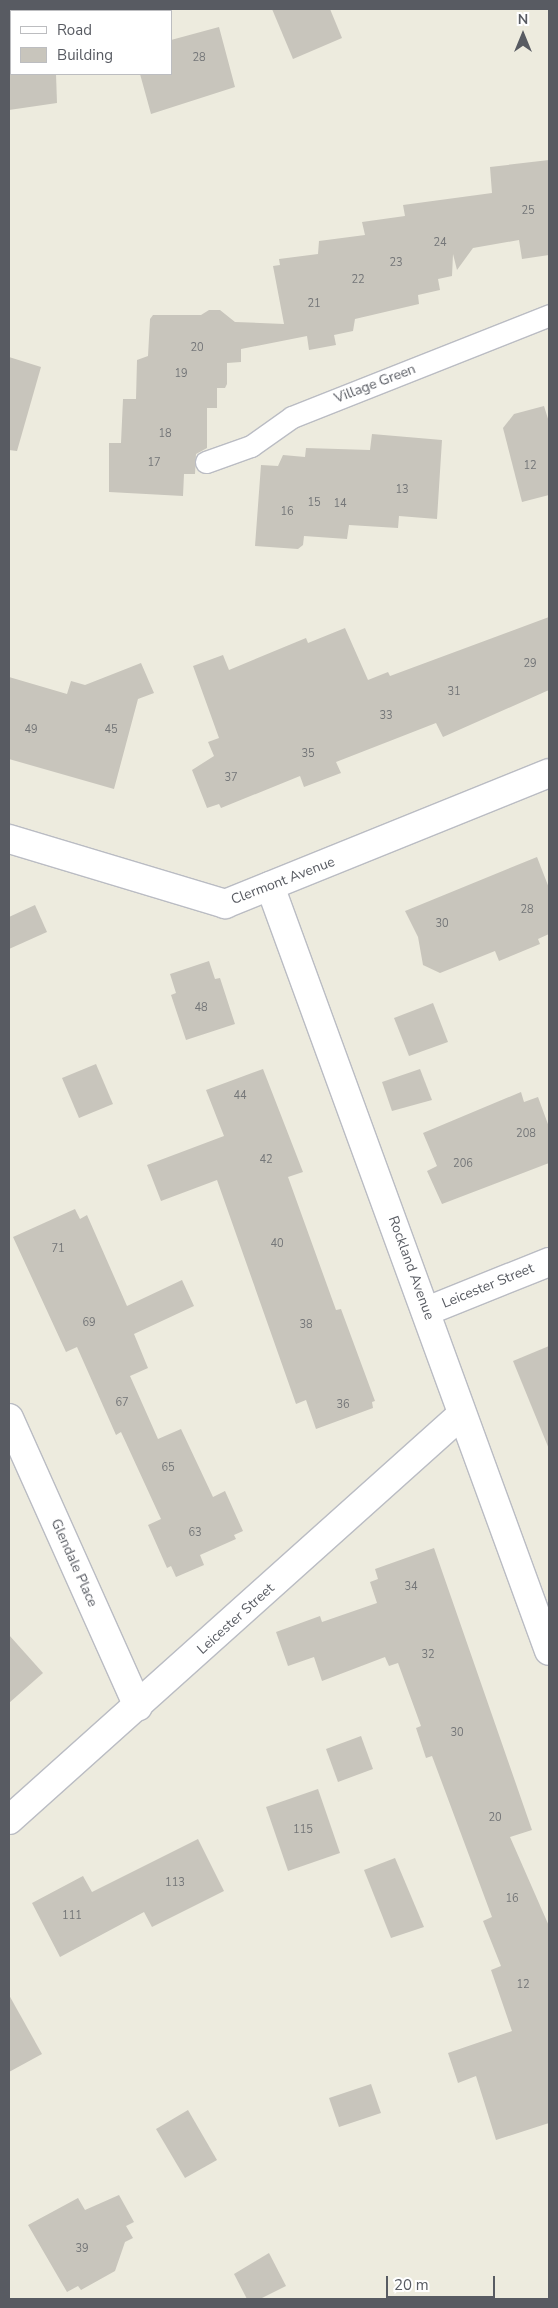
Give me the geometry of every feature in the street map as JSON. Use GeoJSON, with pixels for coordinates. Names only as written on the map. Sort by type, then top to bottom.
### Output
{"type":"FeatureCollection","features":[{"type":"Feature","properties":{"kind":"street","name":"Clermont Avenue"},"geometry":{"type":"LineString","coordinates":[[9,839],[225,904],[549,773]]}},
{"type":"Feature","properties":{"kind":"street","name":"Rockland Avenue"},"geometry":{"type":"LineString","coordinates":[[270,886],[428,1311],[461,1415],[549,1650]]}},
{"type":"Feature","properties":{"kind":"street","name":"Leicester Street"},"geometry":{"type":"LineString","coordinates":[[428,1311],[549,1262]]}},
{"type":"Feature","properties":{"kind":"street","name":"Leicester Street"},"geometry":{"type":"LineString","coordinates":[[9,1820],[138,1707],[461,1415]]}},
{"type":"Feature","properties":{"kind":"street","name":"Glendale Place"},"geometry":{"type":"LineString","coordinates":[[9,1418],[138,1707]]}},
{"type":"Feature","properties":{"kind":"lane","name":"Village Green"},"geometry":{"type":"LineString","coordinates":[[206,462],[251,446],[292,417],[549,315]]}},
{"type":"Feature","properties":{"kind":"building"},"geometry":{"type":"Polygon","coordinates":[[[272,9],[330,9],[342,38],[293,59],[272,9]]]}},
{"type":"Feature","properties":{"kind":"building"},"geometry":{"type":"Polygon","coordinates":[[[219,27],[235,87],[151,114],[140,75],[172,75],[172,40],[219,27]]]}},
{"type":"Feature","properties":{"kind":"building"},"geometry":{"type":"Polygon","coordinates":[[[9,74],[56,75],[57,103],[9,110],[9,74]]]}},
{"type":"Feature","properties":{"kind":"building"},"geometry":{"type":"Polygon","coordinates":[[[549,160],[549,255],[522,259],[519,240],[473,248],[457,270],[453,254],[452,276],[438,279],[440,290],[418,295],[419,304],[355,319],[353,331],[334,335],[336,345],[309,350],[307,336],[241,349],[241,362],[227,363],[227,384],[225,388],[217,388],[217,408],[207,408],[207,448],[196,454],[195,474],[184,474],[183,496],[109,492],[109,443],[121,443],[123,399],[136,399],[137,360],[148,356],[150,319],[153,315],[201,315],[209,310],[220,310],[235,322],[284,324],[273,266],[280,265],[279,259],[318,254],[319,241],[365,235],[362,222],[405,216],[403,205],[492,193],[490,167],[549,160]]]}},
{"type":"Feature","properties":{"kind":"building"},"geometry":{"type":"Polygon","coordinates":[[[9,357],[41,367],[17,451],[9,450],[9,357]]]}},
{"type":"Feature","properties":{"kind":"building"},"geometry":{"type":"Polygon","coordinates":[[[544,406],[549,422],[549,495],[522,502],[503,428],[514,414],[544,406]]]}},
{"type":"Feature","properties":{"kind":"building"},"geometry":{"type":"Polygon","coordinates":[[[372,434],[442,440],[437,519],[399,516],[398,528],[349,525],[347,539],[304,536],[303,545],[298,549],[255,546],[261,465],[278,466],[283,455],[305,457],[306,448],[370,450],[372,434]]]}},
{"type":"Feature","properties":{"kind":"building"},"geometry":{"type":"Polygon","coordinates":[[[549,617],[549,690],[443,737],[436,723],[336,762],[341,773],[304,787],[300,776],[221,808],[219,804],[207,808],[192,770],[214,756],[208,742],[219,738],[193,666],[223,655],[229,670],[306,638],[308,643],[345,628],[368,680],[388,672],[390,676],[549,617]]]}},
{"type":"Feature","properties":{"kind":"building"},"geometry":{"type":"Polygon","coordinates":[[[141,663],[154,693],[138,699],[114,789],[9,759],[9,677],[67,694],[71,681],[85,685],[141,663]]]}},
{"type":"Feature","properties":{"kind":"building"},"geometry":{"type":"Polygon","coordinates":[[[537,857],[549,888],[549,934],[538,939],[540,944],[499,961],[495,951],[440,973],[423,965],[418,937],[405,911],[537,857]]]}},
{"type":"Feature","properties":{"kind":"building"},"geometry":{"type":"Polygon","coordinates":[[[35,905],[47,932],[9,949],[9,917],[35,905]]]}},
{"type":"Feature","properties":{"kind":"building"},"geometry":{"type":"Polygon","coordinates":[[[209,961],[215,979],[220,978],[235,1024],[186,1040],[171,995],[176,993],[170,974],[209,961]]]}},
{"type":"Feature","properties":{"kind":"building"},"geometry":{"type":"Polygon","coordinates":[[[433,1003],[448,1042],[409,1056],[394,1018],[433,1003]]]}},
{"type":"Feature","properties":{"kind":"building"},"geometry":{"type":"Polygon","coordinates":[[[96,1064],[113,1104],[79,1118],[62,1078],[96,1064]]]}},
{"type":"Feature","properties":{"kind":"building"},"geometry":{"type":"Polygon","coordinates":[[[263,1069],[303,1172],[288,1177],[336,1310],[341,1309],[375,1401],[372,1402],[373,1408],[316,1429],[306,1400],[296,1404],[217,1180],[161,1201],[147,1165],[224,1136],[206,1090],[263,1069]]]}},
{"type":"Feature","properties":{"kind":"building"},"geometry":{"type":"Polygon","coordinates":[[[420,1069],[432,1100],[392,1111],[382,1082],[420,1069]]]}},
{"type":"Feature","properties":{"kind":"building"},"geometry":{"type":"Polygon","coordinates":[[[521,1092],[524,1102],[538,1097],[549,1127],[549,1163],[442,1204],[427,1171],[437,1166],[423,1133],[521,1092]]]}},
{"type":"Feature","properties":{"kind":"building"},"geometry":{"type":"Polygon","coordinates":[[[75,1209],[80,1219],[87,1215],[127,1306],[182,1280],[194,1306],[134,1334],[148,1368],[130,1376],[158,1439],[181,1429],[213,1497],[225,1491],[243,1531],[234,1535],[236,1539],[200,1555],[204,1565],[176,1577],[171,1566],[167,1568],[148,1525],[161,1519],[121,1432],[116,1435],[77,1347],[66,1352],[13,1237],[75,1209]]]}},
{"type":"Feature","properties":{"kind":"building"},"geometry":{"type":"Polygon","coordinates":[[[549,1346],[549,1449],[513,1361],[549,1346]]]}},
{"type":"Feature","properties":{"kind":"building"},"geometry":{"type":"Polygon","coordinates":[[[434,1548],[532,1830],[510,1837],[549,1926],[549,2123],[496,2140],[476,2076],[458,2083],[448,2053],[512,2031],[491,1970],[501,1966],[483,1921],[492,1917],[432,1756],[426,1758],[416,1728],[421,1726],[398,1663],[389,1666],[385,1657],[322,1681],[314,1657],[288,1666],[276,1632],[320,1616],[322,1622],[377,1603],[370,1582],[378,1579],[375,1569],[434,1548]]]}},
{"type":"Feature","properties":{"kind":"building"},"geometry":{"type":"Polygon","coordinates":[[[9,1635],[43,1673],[9,1703],[9,1635]]]}},
{"type":"Feature","properties":{"kind":"building"},"geometry":{"type":"Polygon","coordinates":[[[361,1736],[373,1769],[338,1782],[326,1749],[361,1736]]]}},
{"type":"Feature","properties":{"kind":"building"},"geometry":{"type":"Polygon","coordinates":[[[318,1789],[340,1853],[288,1871],[266,1807],[318,1789]]]}},
{"type":"Feature","properties":{"kind":"building"},"geometry":{"type":"Polygon","coordinates":[[[198,1839],[224,1891],[152,1927],[144,1912],[60,1957],[32,1903],[83,1876],[92,1892],[198,1839]]]}},
{"type":"Feature","properties":{"kind":"building"},"geometry":{"type":"Polygon","coordinates":[[[395,1858],[424,1927],[391,1938],[364,1870],[395,1858]]]}},
{"type":"Feature","properties":{"kind":"building"},"geometry":{"type":"Polygon","coordinates":[[[9,1995],[42,2054],[9,2072],[9,1995]]]}},
{"type":"Feature","properties":{"kind":"building"},"geometry":{"type":"Polygon","coordinates":[[[371,2084],[381,2113],[339,2127],[329,2098],[371,2084]]]}},
{"type":"Feature","properties":{"kind":"building"},"geometry":{"type":"Polygon","coordinates":[[[188,2110],[217,2160],[185,2178],[156,2129],[188,2110]]]}},
{"type":"Feature","properties":{"kind":"building"},"geometry":{"type":"Polygon","coordinates":[[[119,2195],[134,2222],[126,2226],[133,2238],[125,2242],[115,2271],[81,2290],[78,2286],[67,2292],[28,2225],[78,2198],[85,2210],[119,2195]]]}},
{"type":"Feature","properties":{"kind":"building"},"geometry":{"type":"Polygon","coordinates":[[[269,2253],[286,2286],[260,2299],[247,2299],[234,2274],[269,2253]]]}}]}
